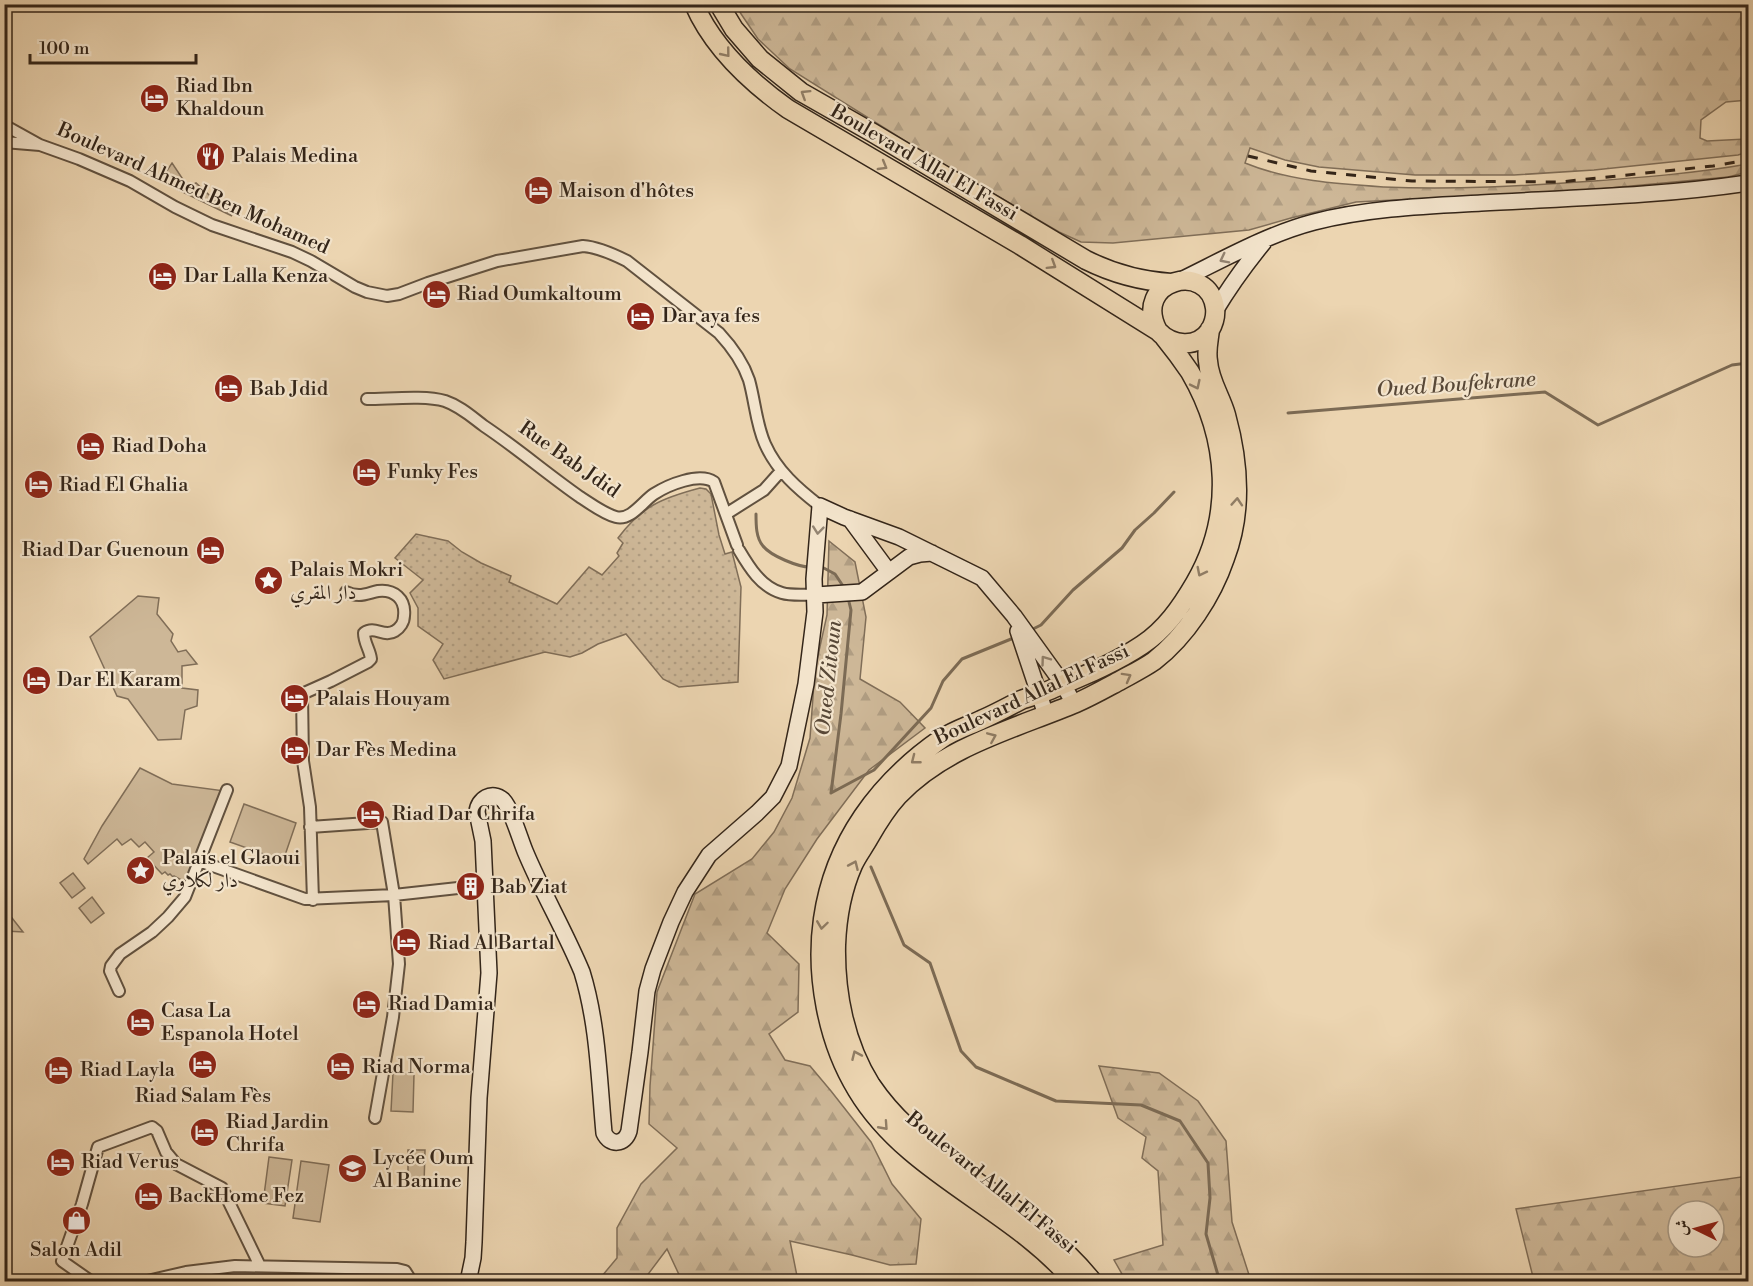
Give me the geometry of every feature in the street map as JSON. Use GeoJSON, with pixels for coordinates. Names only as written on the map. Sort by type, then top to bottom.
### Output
{"type":"FeatureCollection","features":[{"type":"Feature","properties":{"kind":"main road","name":"Boulevard Allal El Fassi"},"geometry":{"type":"LineString","coordinates":[[694,4],[706,27],[731,60],[780,104],[1020,245],[1161,334],[1188,369],[1197,385],[1210,415],[1221,466],[1222,507],[1210,553],[1186,599],[1162,630],[1117,660],[1024,699],[944,737],[897,774],[869,805],[845,844],[832,878],[825,907],[821,935],[820,971],[835,1039],[847,1071],[863,1087]]}},
{"type":"Feature","properties":{"kind":"main road","name":"Boulevard Allal El Fassi"},"geometry":{"type":"LineString","coordinates":[[719,4],[734,29],[760,59],[801,92],[1096,265],[1126,277],[1147,281],[1176,281]]}},
{"type":"Feature","properties":{"kind":"main road"},"geometry":{"type":"LineString","coordinates":[[1176,281],[1190,281],[1205,288],[1211,295],[1215,311],[1210,329],[1204,336],[1188,343],[1171,341],[1161,334],[1154,322],[1153,303],[1163,288],[1176,281],[1266,240],[1313,222],[1364,212],[1430,206],[1693,191],[1749,183]]}},
{"type":"Feature","properties":{"kind":"main road"},"geometry":{"type":"LineString","coordinates":[[1215,311],[1245,265],[1266,240]]}},
{"type":"Feature","properties":{"kind":"main road","name":"Boulevard Allal El Fassi"},"geometry":{"type":"LineString","coordinates":[[1093,1281],[1077,1262],[1005,1212],[930,1168],[900,1143],[881,1123],[863,1087],[840,1008],[836,970],[837,932],[842,902],[853,865],[896,797],[922,775],[957,751],[1074,704],[1155,660],[1186,628],[1201,608],[1226,557],[1237,509],[1238,487],[1233,441],[1208,362],[1207,348],[1210,329]]}},
{"type":"Feature","properties":{"kind":"main road"},"geometry":{"type":"LineString","coordinates":[[468,1281],[473,1258],[479,1098],[488,988],[475,886],[483,841],[477,807],[483,799],[492,795],[505,802],[525,853],[582,972],[594,1023],[604,1133],[605,1137],[612,1142],[623,1141],[629,1131],[647,991],[675,912],[709,855],[773,796],[789,766],[806,684],[815,612],[814,579],[820,506]]}},
{"type":"Feature","properties":{"kind":"main road","name":"Boulevard Ahmed Ben Mohamed"},"geometry":{"type":"LineString","coordinates":[[820,506],[899,537],[982,578],[1014,616],[1063,684],[1074,704]]}},
{"type":"Feature","properties":{"kind":"main road"},"geometry":{"type":"LineString","coordinates":[[849,518],[889,572]]}},
{"type":"Feature","properties":{"kind":"main road","name":"Rue Bab Jdid"},"geometry":{"type":"LineString","coordinates":[[816,595],[862,592],[909,557],[933,553]]}},
{"type":"Feature","properties":{"kind":"main road","name":"Boulevard Ahmed Ben Mohamed"},"geometry":{"type":"LineString","coordinates":[[1014,616],[1046,715]]}},
{"type":"Feature","properties":{"kind":"main road","name":"Boulevard Allal El Fassi"},"geometry":{"type":"LineString","coordinates":[[1005,1212],[1074,1281]]}},
{"type":"Feature","properties":{"kind":"street"},"geometry":{"type":"LineString","coordinates":[[4,125],[40,145]]}},
{"type":"Feature","properties":{"kind":"street"},"geometry":{"type":"LineString","coordinates":[[4,142],[40,145]]}},
{"type":"Feature","properties":{"kind":"street","name":"Boulevard Ahmed Ben Mohamed"},"geometry":{"type":"LineString","coordinates":[[40,145],[130,181],[212,225],[292,252],[356,287],[387,296],[497,261],[583,246],[611,253],[627,261],[719,333],[731,346],[744,368],[764,442],[781,471],[799,490],[820,506]]}},
{"type":"Feature","properties":{"kind":"street","name":"Rue Bab Jdid"},"geometry":{"type":"LineString","coordinates":[[367,399],[435,399],[456,406],[548,474],[614,517],[625,517],[654,494],[678,483],[708,478],[714,482],[738,547],[754,574],[775,590],[786,594],[816,595]]}},
{"type":"Feature","properties":{"kind":"street"},"geometry":{"type":"LineString","coordinates":[[726,514],[764,490],[781,471]]}},
{"type":"Feature","properties":{"kind":"street"},"geometry":{"type":"LineString","coordinates":[[313,900],[310,807],[303,761],[302,694],[368,662],[371,655],[364,639],[364,633],[375,629],[393,633],[400,627],[404,615],[403,603],[393,594],[380,591],[357,596],[346,592]]}},
{"type":"Feature","properties":{"kind":"street"},"geometry":{"type":"LineString","coordinates":[[119,991],[110,971],[113,962],[120,954],[152,932],[185,897],[227,790]]}},
{"type":"Feature","properties":{"kind":"street"},"geometry":{"type":"LineString","coordinates":[[310,827],[382,822],[394,895],[399,964],[393,1017],[375,1118]]}},
{"type":"Feature","properties":{"kind":"street"},"geometry":{"type":"LineString","coordinates":[[199,861],[313,900],[394,895],[475,886]]}},
{"type":"Feature","properties":{"kind":"street"},"geometry":{"type":"LineString","coordinates":[[92,1281],[62,1261],[82,1204],[98,1147],[152,1127],[157,1131],[166,1152],[176,1164],[222,1188],[260,1266]]}},
{"type":"Feature","properties":{"kind":"street"},"geometry":{"type":"LineString","coordinates":[[143,1281],[216,1268],[260,1266],[396,1269],[405,1271],[412,1281]]}},
{"type":"Feature","properties":{"kind":"green space"},"geometry":{"type":"Polygon","coordinates":[[[735,5],[1747,5],[1748,100],[1726,102],[1701,120],[1700,138],[1707,141],[1746,139],[1748,152],[1738,155],[1594,170],[1514,175],[1415,175],[1319,167],[1285,160],[1250,148],[1245,163],[1279,174],[1313,181],[1410,188],[1489,187],[1594,181],[1748,164],[1748,172],[1728,177],[1599,189],[1356,202],[1249,230],[1113,243],[1081,242],[1059,232],[926,154],[790,69],[758,39],[735,5]]]}},
{"type":"Feature","properties":{"kind":"green space"},"geometry":{"type":"Polygon","coordinates":[[[172,163],[188,187],[196,183],[232,216],[160,181],[172,163]]]}},
{"type":"Feature","properties":{"kind":"green space"},"geometry":{"type":"Polygon","coordinates":[[[700,488],[706,489],[711,494],[725,554],[732,552],[741,587],[738,682],[679,687],[663,679],[626,634],[570,657],[545,652],[444,679],[433,660],[443,644],[418,626],[418,608],[410,593],[423,580],[395,558],[416,534],[448,541],[481,563],[511,576],[509,582],[557,604],[589,567],[602,575],[619,556],[617,553],[623,543],[618,538],[644,511],[664,500],[700,488]]]}},
{"type":"Feature","properties":{"kind":"green space"},"geometry":{"type":"Polygon","coordinates":[[[829,541],[855,562],[866,617],[860,679],[900,702],[925,728],[869,770],[817,839],[785,889],[767,933],[799,964],[798,1012],[769,1034],[785,1060],[810,1066],[831,1091],[871,1142],[892,1184],[921,1219],[916,1264],[890,1265],[790,1241],[798,1281],[682,1281],[667,1249],[643,1281],[597,1282],[617,1258],[617,1228],[641,1184],[677,1148],[649,1124],[650,1086],[657,992],[695,894],[752,859],[774,832],[792,798],[810,738],[815,669],[827,615],[829,541]]]}},
{"type":"Feature","properties":{"kind":"green space"},"geometry":{"type":"Polygon","coordinates":[[[138,596],[159,598],[157,614],[173,634],[171,641],[178,652],[186,650],[197,664],[182,666],[182,688],[198,690],[197,706],[185,710],[181,739],[158,740],[128,699],[117,696],[90,637],[138,596]]]}},
{"type":"Feature","properties":{"kind":"green space"},"geometry":{"type":"Polygon","coordinates":[[[140,768],[172,784],[225,791],[185,882],[165,872],[162,874],[147,858],[154,852],[145,842],[139,847],[131,839],[122,845],[117,839],[88,864],[84,859],[102,826],[140,768]]]}},
{"type":"Feature","properties":{"kind":"green space"},"geometry":{"type":"Polygon","coordinates":[[[244,804],[296,823],[283,861],[230,842],[244,804]]]}},
{"type":"Feature","properties":{"kind":"green space"},"geometry":{"type":"Polygon","coordinates":[[[73,873],[85,888],[72,898],[60,883],[73,873]]]}},
{"type":"Feature","properties":{"kind":"green space"},"geometry":{"type":"Polygon","coordinates":[[[92,897],[104,913],[91,923],[79,908],[92,897]]]}},
{"type":"Feature","properties":{"kind":"green space"},"geometry":{"type":"Polygon","coordinates":[[[5,909],[23,932],[5,931],[5,909]]]}},
{"type":"Feature","properties":{"kind":"green space"},"geometry":{"type":"Polygon","coordinates":[[[1099,1066],[1159,1073],[1198,1101],[1226,1141],[1232,1222],[1251,1281],[1126,1281],[1114,1260],[1163,1245],[1158,1171],[1142,1158],[1146,1137],[1118,1118],[1099,1066]]]}},
{"type":"Feature","properties":{"kind":"green space"},"geometry":{"type":"Polygon","coordinates":[[[393,1073],[414,1074],[413,1112],[391,1111],[393,1073]]]}},
{"type":"Feature","properties":{"kind":"green space"},"geometry":{"type":"Polygon","coordinates":[[[408,1150],[425,1150],[424,1185],[408,1185],[408,1150]]]}},
{"type":"Feature","properties":{"kind":"green space"},"geometry":{"type":"Polygon","coordinates":[[[269,1157],[292,1160],[285,1206],[263,1203],[269,1157]]]}},
{"type":"Feature","properties":{"kind":"green space"},"geometry":{"type":"Polygon","coordinates":[[[301,1161],[329,1165],[320,1222],[293,1218],[301,1161]]]}},
{"type":"Feature","properties":{"kind":"green space"},"geometry":{"type":"Polygon","coordinates":[[[1748,1176],[1748,1281],[1534,1281],[1516,1209],[1748,1176]]]}},
{"type":"Feature","properties":{"kind":"green space"},"geometry":{"type":"Polygon","coordinates":[[[342,1275],[365,1275],[365,1281],[342,1281],[342,1275]]]}},
{"type":"Feature","properties":{"kind":"waterway","name":"Oued Boufekrane"},"geometry":{"type":"LineString","coordinates":[[1288,413],[1545,392],[1598,425],[1732,365],[1748,363]]}},
{"type":"Feature","properties":{"kind":"waterway","name":"Oued Boufekrane"},"geometry":{"type":"LineString","coordinates":[[1031,630],[1041,625],[1073,590],[1122,548],[1135,530],[1174,492]]}},
{"type":"Feature","properties":{"kind":"waterway","name":"Oued Zitoun"},"geometry":{"type":"LineString","coordinates":[[756,514],[758,535],[767,550],[785,560],[810,567]]}},
{"type":"Feature","properties":{"kind":"waterway","name":"Oued Zitoun"},"geometry":{"type":"LineString","coordinates":[[820,566],[835,574],[845,589]]}},
{"type":"Feature","properties":{"kind":"waterway","name":"Oued Zitoun"},"geometry":{"type":"LineString","coordinates":[[831,793],[851,610],[848,598]]}},
{"type":"Feature","properties":{"kind":"waterway","name":"Oued Boufekrane"},"geometry":{"type":"LineString","coordinates":[[831,793],[874,770],[931,708],[943,681],[962,659],[1016,637]]}},
{"type":"Feature","properties":{"kind":"waterway"},"geometry":{"type":"LineString","coordinates":[[871,867],[904,945],[930,963],[961,1051],[976,1067],[1056,1101],[1141,1105],[1180,1121],[1208,1163],[1210,1198],[1206,1234],[1220,1282]]}},
{"type":"Feature","properties":{"kind":"railway"},"geometry":{"type":"LineString","coordinates":[[1248,156],[1311,171],[1412,181],[1560,182],[1713,166],[1748,160]]}},
{"type":"Feature","properties":{"kind":"place","name":"Riad Ibn Khaldoun"},"geometry":{"type":"Point","coordinates":[155,98]}},
{"type":"Feature","properties":{"kind":"place","name":"Palais Medina"},"geometry":{"type":"Point","coordinates":[211,156]}},
{"type":"Feature","properties":{"kind":"place","name":"Maison d'hôtes"},"geometry":{"type":"Point","coordinates":[538,191]}},
{"type":"Feature","properties":{"kind":"place","name":"Dar Lalla Kenza"},"geometry":{"type":"Point","coordinates":[163,276]}},
{"type":"Feature","properties":{"kind":"place","name":"Riad Oumkaltoum"},"geometry":{"type":"Point","coordinates":[436,294]}},
{"type":"Feature","properties":{"kind":"place","name":"Dar aya fes"},"geometry":{"type":"Point","coordinates":[641,316]}},
{"type":"Feature","properties":{"kind":"place","name":"Bab Jdid"},"geometry":{"type":"Point","coordinates":[229,389]}},
{"type":"Feature","properties":{"kind":"place","name":"Riad Doha"},"geometry":{"type":"Point","coordinates":[91,446]}},
{"type":"Feature","properties":{"kind":"place","name":"Funky Fes"},"geometry":{"type":"Point","coordinates":[366,472]}},
{"type":"Feature","properties":{"kind":"place","name":"Riad El Ghalia"},"geometry":{"type":"Point","coordinates":[38,485]}},
{"type":"Feature","properties":{"kind":"place","name":"Riad Dar Guenoun"},"geometry":{"type":"Point","coordinates":[210,550]}},
{"type":"Feature","properties":{"kind":"place","name":"Palais Mokri دار المقري"},"geometry":{"type":"Point","coordinates":[269,581]}},
{"type":"Feature","properties":{"kind":"place","name":"Dar El Karam"},"geometry":{"type":"Point","coordinates":[36,680]}},
{"type":"Feature","properties":{"kind":"place","name":"Palais Houyam"},"geometry":{"type":"Point","coordinates":[295,699]}},
{"type":"Feature","properties":{"kind":"place","name":"Dar Fès Medina"},"geometry":{"type":"Point","coordinates":[295,750]}},
{"type":"Feature","properties":{"kind":"place","name":"Riad Dar Chrifa"},"geometry":{"type":"Point","coordinates":[371,814]}},
{"type":"Feature","properties":{"kind":"place","name":"Palais el Glaoui دار لكلاوي"},"geometry":{"type":"Point","coordinates":[141,870]}},
{"type":"Feature","properties":{"kind":"place","name":"Bab Ziat"},"geometry":{"type":"Point","coordinates":[470,887]}},
{"type":"Feature","properties":{"kind":"place","name":"Riad Al Bartal"},"geometry":{"type":"Point","coordinates":[407,943]}},
{"type":"Feature","properties":{"kind":"place","name":"Riad Damia"},"geometry":{"type":"Point","coordinates":[367,1004]}},
{"type":"Feature","properties":{"kind":"place","name":"Casa La Espanola Hotel"},"geometry":{"type":"Point","coordinates":[140,1022]}},
{"type":"Feature","properties":{"kind":"place","name":"Riad Salam Fès"},"geometry":{"type":"Point","coordinates":[203,1065]}},
{"type":"Feature","properties":{"kind":"place","name":"Riad Norma"},"geometry":{"type":"Point","coordinates":[341,1067]}},
{"type":"Feature","properties":{"kind":"place","name":"Riad Layla"},"geometry":{"type":"Point","coordinates":[59,1070]}},
{"type":"Feature","properties":{"kind":"place","name":"Riad Jardin Chrifa"},"geometry":{"type":"Point","coordinates":[205,1133]}},
{"type":"Feature","properties":{"kind":"place","name":"Riad Verus"},"geometry":{"type":"Point","coordinates":[60,1162]}},
{"type":"Feature","properties":{"kind":"place","name":"Lycée Oum Al Banine"},"geometry":{"type":"Point","coordinates":[352,1169]}},
{"type":"Feature","properties":{"kind":"place","name":"BackHome Fez"},"geometry":{"type":"Point","coordinates":[148,1196]}},
{"type":"Feature","properties":{"kind":"place","name":"Salon Adil"},"geometry":{"type":"Point","coordinates":[76,1220]}}]}
